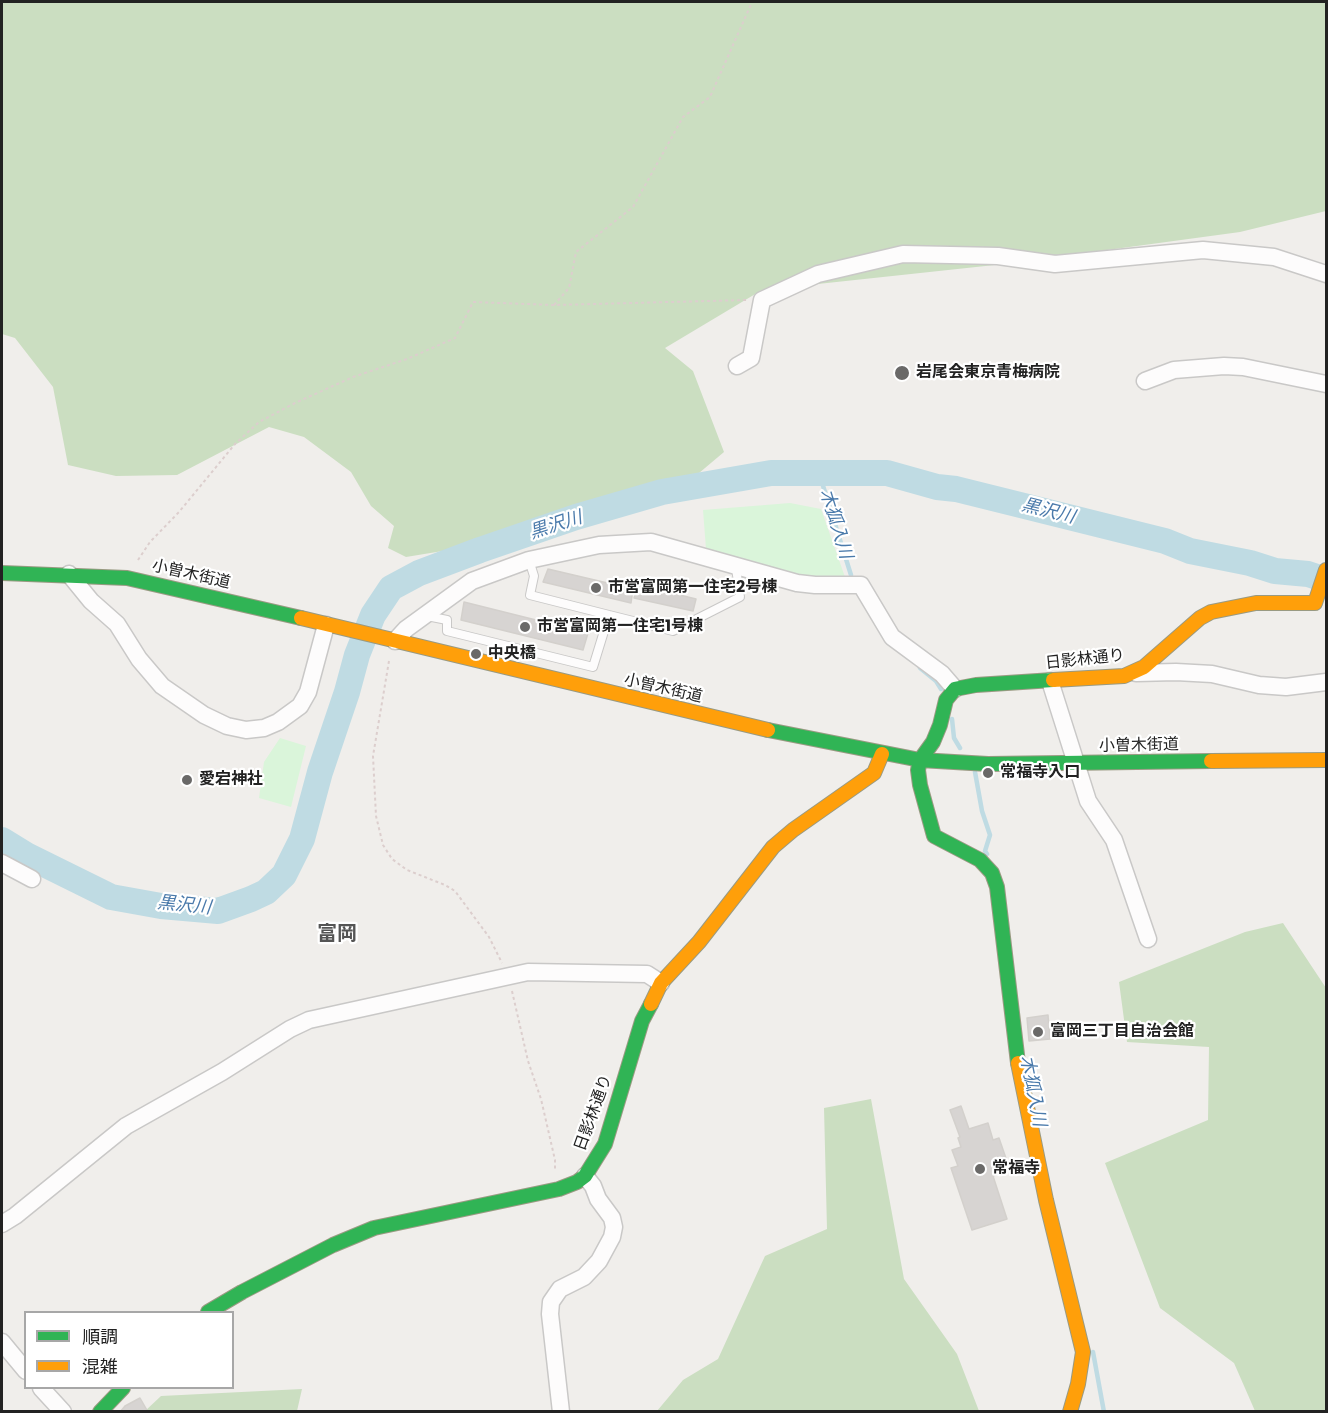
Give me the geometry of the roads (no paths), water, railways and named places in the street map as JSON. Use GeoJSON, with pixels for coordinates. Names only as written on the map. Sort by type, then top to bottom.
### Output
{"type":"FeatureCollection","features":[{"type":"Feature","properties":{"kind":"street"},"geometry":{"type":"LineString","coordinates":[[737,366],[751,358],[762,300],[818,274],[903,254],[998,256],[1055,264],[1203,250],[1274,257],[1326,274]]}},
{"type":"Feature","properties":{"kind":"street"},"geometry":{"type":"LineString","coordinates":[[1145,381],[1174,370],[1224,366],[1243,367],[1326,384]]}},
{"type":"Feature","properties":{"kind":"street"},"geometry":{"type":"LineString","coordinates":[[392,640],[472,581],[529,560],[599,545],[651,542],[736,568],[796,583],[861,585],[892,638],[942,674],[955,689],[946,700],[933,742],[920,760],[918,770],[920,785],[934,836],[980,860],[992,873],[997,887],[1018,1066],[1046,1200],[1083,1352],[1078,1384],[1070,1412]]}},
{"type":"Feature","properties":{"kind":"street","name":"日影林通り"},"geometry":{"type":"LineString","coordinates":[[955,689],[976,685],[1114,677],[1132,673],[1149,663],[1200,618],[1211,612],[1256,603],[1312,604],[1317,601],[1326,570]]}},
{"type":"Feature","properties":{"kind":"street","name":"小曽木街道"},"geometry":{"type":"LineString","coordinates":[[2,573],[127,578],[725,721],[920,760],[988,764],[1326,760]]}},
{"type":"Feature","properties":{"kind":"street"},"geometry":{"type":"LineString","coordinates":[[69,574],[92,601],[117,624],[139,659],[162,686],[204,715],[227,726],[246,730],[264,728],[278,722],[300,706],[308,692],[334,627]]}},
{"type":"Feature","properties":{"kind":"street"},"geometry":{"type":"LineString","coordinates":[[1132,673],[1176,672],[1212,675],[1259,685],[1286,687],[1326,682]]}},
{"type":"Feature","properties":{"kind":"street"},"geometry":{"type":"LineString","coordinates":[[1050,681],[1088,801],[1114,840],[1148,939]]}},
{"type":"Feature","properties":{"kind":"street","name":"日影林通り"},"geometry":{"type":"LineString","coordinates":[[210,1311],[333,1245],[374,1228],[559,1189],[585,1176],[605,1144],[642,1021],[661,983],[699,942],[773,847],[793,830],[874,773],[882,754]]}},
{"type":"Feature","properties":{"kind":"street"},"geometry":{"type":"LineString","coordinates":[[2,863],[32,879]]}},
{"type":"Feature","properties":{"kind":"street"},"geometry":{"type":"LineString","coordinates":[[2,1224],[126,1126],[309,1020],[528,972],[647,974],[661,983]]}},
{"type":"Feature","properties":{"kind":"street"},"geometry":{"type":"LineString","coordinates":[[561,1412],[550,1314],[551,1302],[560,1289],[584,1277],[599,1261],[612,1237],[614,1227],[612,1218],[597,1199],[592,1185],[585,1176]]}},
{"type":"Feature","properties":{"kind":"street"},"geometry":{"type":"LineString","coordinates":[[2,1342],[24,1369]]}},
{"type":"Feature","properties":{"kind":"street"},"geometry":{"type":"LineString","coordinates":[[42,1389],[63,1412]]}},
{"type":"Feature","properties":{"kind":"street"},"geometry":{"type":"LineString","coordinates":[[100,1412],[122,1389]]}},
{"type":"Feature","properties":{"kind":"lane"},"geometry":{"type":"LineString","coordinates":[[529,560],[534,576],[530,595],[673,631],[740,597],[736,568]]}},
{"type":"Feature","properties":{"kind":"lane"},"geometry":{"type":"LineString","coordinates":[[424,615],[447,620],[447,631],[593,667],[609,615]]}},
{"type":"Feature","properties":{"kind":"waterway","name":"黒沢川"},"geometry":{"type":"LineString","coordinates":[[2,840],[28,856],[111,897],[161,906],[218,911],[266,892],[284,875],[302,839],[320,772],[357,655],[373,615],[391,588],[419,573],[480,550],[576,517],[662,492],[771,473],[887,473],[1165,541],[1190,551],[1250,563],[1275,571],[1308,574],[1326,580]]}},
{"type":"Feature","properties":{"kind":"waterway","name":"木狐入川"},"geometry":{"type":"LineString","coordinates":[[819,473],[851,575]]}},
{"type":"Feature","properties":{"kind":"waterway","name":"木狐入川"},"geometry":{"type":"LineString","coordinates":[[920,668],[936,681],[941,689]]}},
{"type":"Feature","properties":{"kind":"waterway","name":"木狐入川"},"geometry":{"type":"LineString","coordinates":[[952,719],[954,738],[960,748]]}},
{"type":"Feature","properties":{"kind":"waterway","name":"木狐入川"},"geometry":{"type":"LineString","coordinates":[[975,772],[982,811],[990,835],[985,851],[987,854]]}},
{"type":"Feature","properties":{"kind":"waterway","name":"木狐入川"},"geometry":{"type":"LineString","coordinates":[[1093,1352],[1104,1412]]}},
{"type":"Feature","properties":{"kind":"place","name":"岩尾会東京青梅病院"},"geometry":{"type":"Point","coordinates":[902,373]}},
{"type":"Feature","properties":{"kind":"place","name":"市営富岡第一住宅2号棟"},"geometry":{"type":"Point","coordinates":[596,588]}},
{"type":"Feature","properties":{"kind":"place","name":"市営富岡第一住宅1号棟"},"geometry":{"type":"Point","coordinates":[525,627]}},
{"type":"Feature","properties":{"kind":"place","name":"中央橋"},"geometry":{"type":"Point","coordinates":[476,654]}},
{"type":"Feature","properties":{"kind":"place","name":"常福寺入口"},"geometry":{"type":"Point","coordinates":[988,773]}},
{"type":"Feature","properties":{"kind":"place","name":"愛宕神社"},"geometry":{"type":"Point","coordinates":[187,780]}},
{"type":"Feature","properties":{"kind":"place","name":"富岡三丁目自治会館"},"geometry":{"type":"Point","coordinates":[1038,1032]}},
{"type":"Feature","properties":{"kind":"place","name":"常福寺"},"geometry":{"type":"Point","coordinates":[980,1169]}},
{"type":"Feature","properties":{"kind":"district","name":"富岡"},"geometry":{"type":"Point","coordinates":[337,935]}}]}
